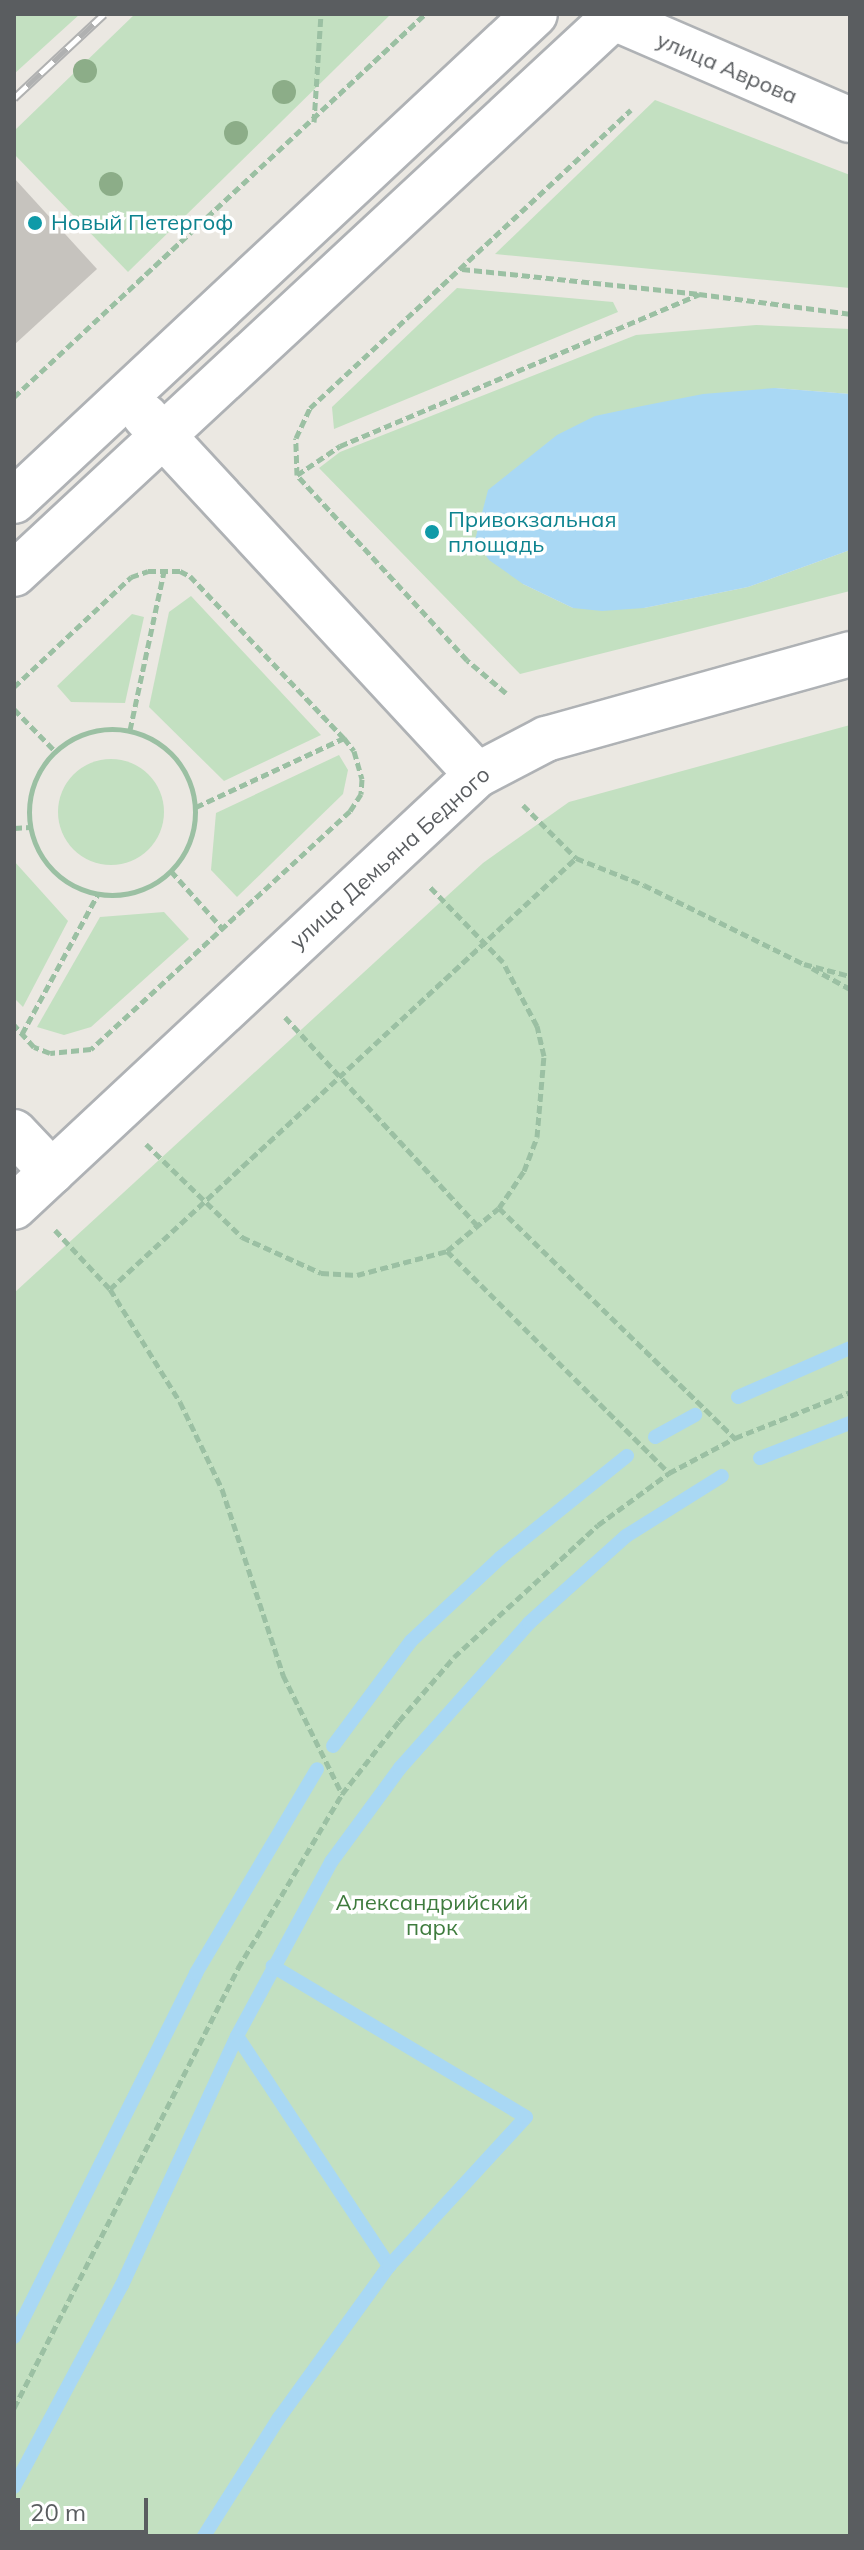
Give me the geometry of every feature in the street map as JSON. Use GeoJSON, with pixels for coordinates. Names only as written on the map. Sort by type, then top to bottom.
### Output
{"type":"FeatureCollection","features":[{"type":"Feature","properties":{"kind":"street"},"geometry":{"type":"LineString","coordinates":[[14,501],[535,14]]}},
{"type":"Feature","properties":{"kind":"street"},"geometry":{"type":"LineString","coordinates":[[14,574],[165,439],[609,16]]}},
{"type":"Feature","properties":{"kind":"street","name":"улица Аврова"},"geometry":{"type":"LineString","coordinates":[[609,16],[850,120]]}},
{"type":"Feature","properties":{"kind":"street"},"geometry":{"type":"LineString","coordinates":[[128,396],[477,775]]}},
{"type":"Feature","properties":{"kind":"street","name":"улица Демьяна Бедного"},"geometry":{"type":"LineString","coordinates":[[14,1207],[477,775],[546,739],[850,654]]}},
{"type":"Feature","properties":{"kind":"street"},"geometry":{"type":"LineString","coordinates":[[14,1132],[52,1172]]}},
{"type":"Feature","properties":{"kind":"path"},"geometry":{"type":"LineString","coordinates":[[314,123],[321,14]]}},
{"type":"Feature","properties":{"kind":"path"},"geometry":{"type":"LineString","coordinates":[[14,397],[314,123],[425,14]]}},
{"type":"Feature","properties":{"kind":"path"},"geometry":{"type":"LineString","coordinates":[[506,693],[467,660],[297,475],[296,438],[310,408],[631,110]]}},
{"type":"Feature","properties":{"kind":"path"},"geometry":{"type":"LineString","coordinates":[[462,269],[699,294],[850,314]]}},
{"type":"Feature","properties":{"kind":"path"},"geometry":{"type":"LineString","coordinates":[[297,475],[340,446],[699,294]]}},
{"type":"Feature","properties":{"kind":"path"},"geometry":{"type":"LineString","coordinates":[[14,687],[131,577],[164,570],[190,576],[344,738],[359,763],[361,794],[333,828],[91,1049],[50,1053],[34,1047],[14,1025]]}},
{"type":"Feature","properties":{"kind":"path"},"geometry":{"type":"LineString","coordinates":[[130,730],[164,570]]}},
{"type":"Feature","properties":{"kind":"path"},"geometry":{"type":"LineString","coordinates":[[14,709],[55,751]]}},
{"type":"Feature","properties":{"kind":"path"},"geometry":{"type":"LineString","coordinates":[[130,730],[155,740],[175,757],[189,781],[196,807],[190,842],[171,871],[137,892],[98,894],[74,887],[54,872],[30,827],[32,786],[55,751],[90,732],[130,730]]}},
{"type":"Feature","properties":{"kind":"path"},"geometry":{"type":"LineString","coordinates":[[196,807],[344,738]]}},
{"type":"Feature","properties":{"kind":"path"},"geometry":{"type":"LineString","coordinates":[[523,805],[576,858],[644,885],[850,989]]}},
{"type":"Feature","properties":{"kind":"path"},"geometry":{"type":"LineString","coordinates":[[14,828],[30,827]]}},
{"type":"Feature","properties":{"kind":"path"},"geometry":{"type":"LineString","coordinates":[[110,1289],[576,858]]}},
{"type":"Feature","properties":{"kind":"path"},"geometry":{"type":"LineString","coordinates":[[171,871],[223,929]]}},
{"type":"Feature","properties":{"kind":"path"},"geometry":{"type":"LineString","coordinates":[[145,1144],[201,1202],[265,1250],[321,1273],[357,1275],[447,1251],[499,1208],[524,1171],[537,1137],[544,1056],[523,995],[484,942],[429,886]]}},
{"type":"Feature","properties":{"kind":"path"},"geometry":{"type":"LineString","coordinates":[[22,1034],[98,894]]}},
{"type":"Feature","properties":{"kind":"path"},"geometry":{"type":"LineString","coordinates":[[804,964],[850,976]]}},
{"type":"Feature","properties":{"kind":"path"},"geometry":{"type":"LineString","coordinates":[[285,1017],[478,1226]]}},
{"type":"Feature","properties":{"kind":"path"},"geometry":{"type":"LineString","coordinates":[[499,1208],[735,1438]]}},
{"type":"Feature","properties":{"kind":"path"},"geometry":{"type":"LineString","coordinates":[[53,1229],[110,1289],[180,1402],[222,1489],[283,1675],[342,1794]]}},
{"type":"Feature","properties":{"kind":"path"},"geometry":{"type":"LineString","coordinates":[[447,1251],[669,1473]]}},
{"type":"Feature","properties":{"kind":"path"},"geometry":{"type":"LineString","coordinates":[[14,2408],[238,1968],[342,1794],[454,1657],[598,1525],[669,1473],[735,1438],[850,1392]]}},
{"type":"Feature","properties":{"kind":"green space"},"geometry":{"type":"Polygon","coordinates":[[[14,14],[80,14],[14,74],[14,14]]]}},
{"type":"Feature","properties":{"kind":"green space"},"geometry":{"type":"Polygon","coordinates":[[[135,14],[391,14],[128,272],[14,154],[14,131],[135,14]]]}},
{"type":"Feature","properties":{"kind":"green space"},"geometry":{"type":"Polygon","coordinates":[[[655,100],[850,175],[850,288],[495,254],[655,100]]]}},
{"type":"Feature","properties":{"kind":"green space"},"geometry":{"type":"Polygon","coordinates":[[[457,288],[613,302],[618,312],[334,429],[332,407],[457,288]]]}},
{"type":"Feature","properties":{"kind":"green space"},"geometry":{"type":"Polygon","coordinates":[[[756,325],[850,329],[850,394],[775,388],[523,584],[573,608],[644,608],[748,587],[850,550],[850,591],[520,674],[319,468],[340,452],[636,335],[756,325]]]}},
{"type":"Feature","properties":{"kind":"green space"},"geometry":{"type":"Polygon","coordinates":[[[191,596],[321,735],[224,781],[149,707],[169,612],[191,596]]]}},
{"type":"Feature","properties":{"kind":"green space"},"geometry":{"type":"Polygon","coordinates":[[[132,614],[144,617],[125,703],[71,702],[57,686],[132,614]]]}},
{"type":"Feature","properties":{"kind":"green space","name":"Александрийский парк"},"geometry":{"type":"Polygon","coordinates":[[[850,725],[850,2536],[14,2536],[14,1293],[483,863],[569,802],[850,725]]]}},
{"type":"Feature","properties":{"kind":"green space"},"geometry":{"type":"Polygon","coordinates":[[[339,755],[348,770],[343,794],[237,897],[211,870],[216,813],[339,755]]]}},
{"type":"Feature","properties":{"kind":"green space"},"geometry":{"type":"Polygon","coordinates":[[[111,759],[131,763],[148,775],[160,792],[164,812],[160,832],[148,849],[131,861],[111,865],[91,861],[74,849],[62,832],[58,812],[62,792],[74,775],[91,763],[111,759]]]}},
{"type":"Feature","properties":{"kind":"green space"},"geometry":{"type":"Polygon","coordinates":[[[14,861],[68,921],[23,1007],[14,998],[14,861]]]}},
{"type":"Feature","properties":{"kind":"green space"},"geometry":{"type":"Polygon","coordinates":[[[164,912],[189,939],[91,1027],[64,1035],[37,1027],[100,917],[164,912]]]}},
{"type":"Feature","properties":{"kind":"water"},"geometry":{"type":"Polygon","coordinates":[[[775,388],[850,394],[850,550],[748,587],[644,608],[602,611],[573,608],[523,584],[489,560],[475,540],[488,490],[557,435],[595,416],[703,394],[775,388]]]}},
{"type":"Feature","properties":{"kind":"building","name":"Новый Петергоф"},"geometry":{"type":"Polygon","coordinates":[[[14,178],[97,269],[14,345],[14,178]]]}},
{"type":"Feature","properties":{"kind":"waterway"},"geometry":{"type":"LineString","coordinates":[[738,1397],[850,1348]]}},
{"type":"Feature","properties":{"kind":"waterway"},"geometry":{"type":"LineString","coordinates":[[655,1437],[695,1415]]}},
{"type":"Feature","properties":{"kind":"waterway"},"geometry":{"type":"LineString","coordinates":[[760,1458],[850,1423]]}},
{"type":"Feature","properties":{"kind":"waterway"},"geometry":{"type":"LineString","coordinates":[[333,1746],[411,1641],[500,1558],[627,1456]]}},
{"type":"Feature","properties":{"kind":"waterway"},"geometry":{"type":"LineString","coordinates":[[14,2487],[122,2285],[237,2036],[331,1862],[400,1768],[529,1623],[626,1536],[722,1476]]}},
{"type":"Feature","properties":{"kind":"waterway"},"geometry":{"type":"LineString","coordinates":[[14,2337],[196,1973],[317,1769]]}},
{"type":"Feature","properties":{"kind":"waterway"},"geometry":{"type":"LineString","coordinates":[[204,2536],[279,2418],[389,2266],[526,2117],[273,1966]]}},
{"type":"Feature","properties":{"kind":"waterway"},"geometry":{"type":"LineString","coordinates":[[237,2036],[389,2266]]}},
{"type":"Feature","properties":{"kind":"railway"},"geometry":{"type":"LineString","coordinates":[[14,98],[104,14]]}},
{"type":"Feature","properties":{"kind":"place","name":"Новый Петергоф"},"geometry":{"type":"Point","coordinates":[35,223]}},
{"type":"Feature","properties":{"kind":"place","name":"Привокзальная площадь"},"geometry":{"type":"Point","coordinates":[432,532]}}]}
